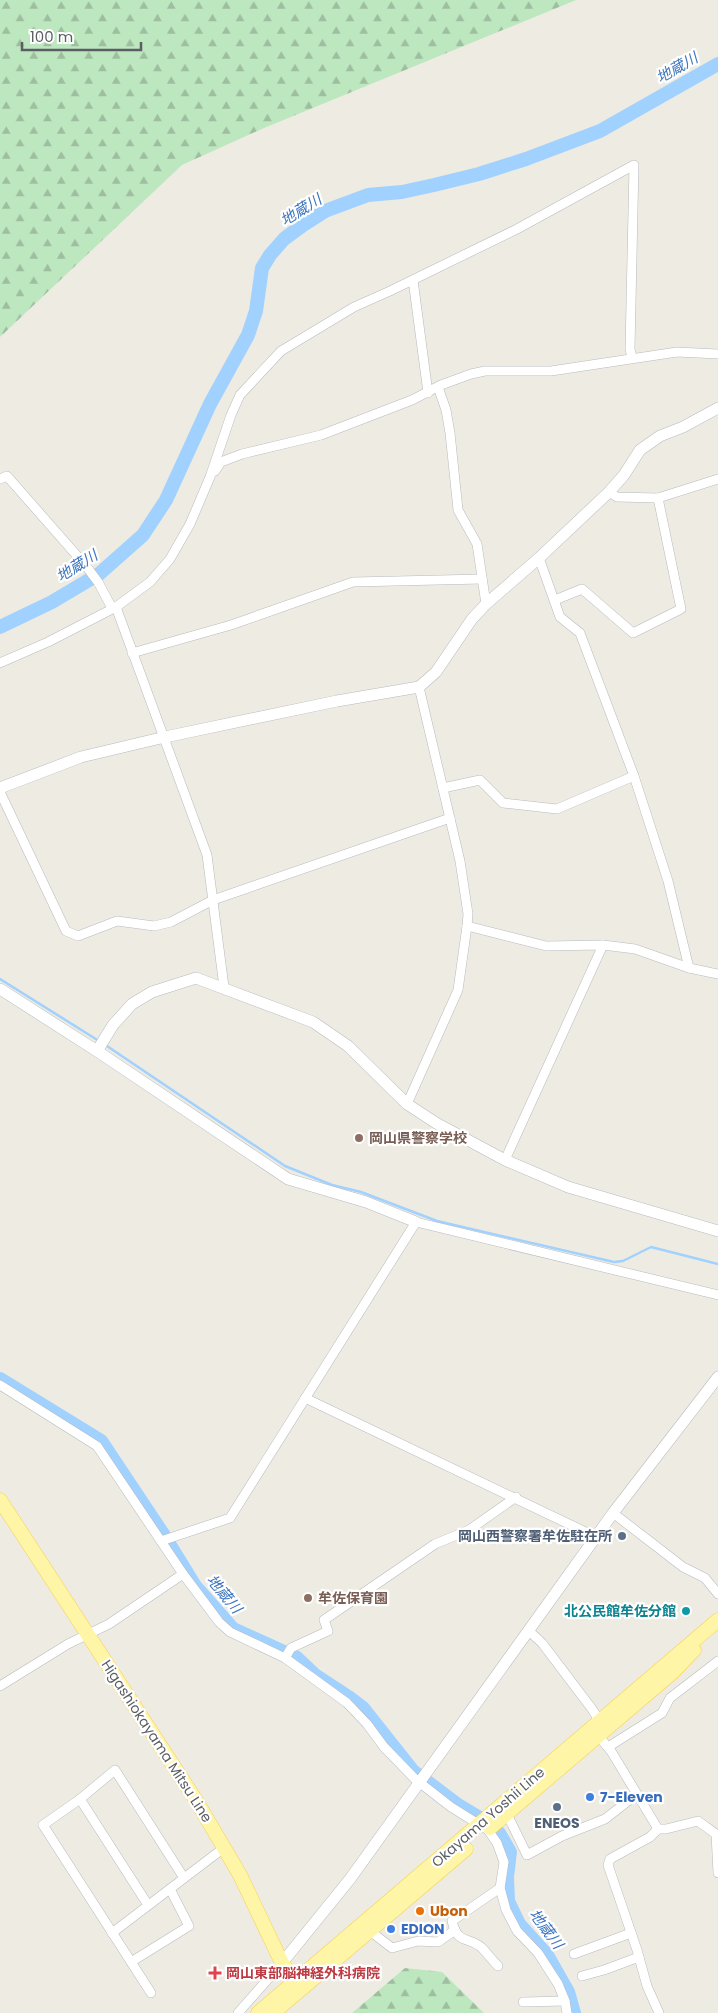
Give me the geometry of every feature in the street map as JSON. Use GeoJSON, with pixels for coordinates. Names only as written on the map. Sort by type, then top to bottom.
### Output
{"type":"FeatureCollection","features":[{"type":"Feature","properties":{"kind":"main road","name":"Higashiokayama Mitsu Line"},"geometry":{"type":"LineString","coordinates":[[0,1500],[225,1847],[282,1963],[299,1984]]}},
{"type":"Feature","properties":{"kind":"main road","name":"Okayama Yoshii Line"},"geometry":{"type":"LineString","coordinates":[[258,2013],[370,1931],[484,1828],[507,1814],[673,1672],[718,1622]]}},
{"type":"Feature","properties":{"kind":"main road","name":"Okayama Yoshii Line"},"geometry":{"type":"LineString","coordinates":[[274,2013],[299,1984],[484,1828],[601,1733]]}},
{"type":"Feature","properties":{"kind":"street"},"geometry":{"type":"LineString","coordinates":[[0,663],[48,642],[114,607],[150,582],[170,559],[190,524],[210,477],[231,415],[240,395],[281,351],[354,306],[413,280],[517,229],[634,165],[630,340],[632,358]]}},
{"type":"Feature","properties":{"kind":"street"},"geometry":{"type":"LineString","coordinates":[[413,280],[428,393]]}},
{"type":"Feature","properties":{"kind":"street"},"geometry":{"type":"LineString","coordinates":[[210,477],[222,462],[242,454],[321,435],[471,374],[551,371],[677,352],[718,354]]}},
{"type":"Feature","properties":{"kind":"street"},"geometry":{"type":"LineString","coordinates":[[438,387],[446,410],[450,433],[458,510],[477,544],[486,604]]}},
{"type":"Feature","properties":{"kind":"street"},"geometry":{"type":"LineString","coordinates":[[450,818],[214,900],[171,922],[154,926],[117,921],[78,936],[66,931],[0,790],[81,757],[165,737],[337,701],[419,687],[436,672],[472,618],[609,492],[624,475],[640,450],[660,436],[683,427],[718,408]]}},
{"type":"Feature","properties":{"kind":"street"},"geometry":{"type":"LineString","coordinates":[[0,479],[7,476],[98,582],[114,607],[165,737],[206,855],[214,900],[224,987]]}},
{"type":"Feature","properties":{"kind":"street"},"geometry":{"type":"LineString","coordinates":[[609,492],[617,497],[658,498],[718,479]]}},
{"type":"Feature","properties":{"kind":"street"},"geometry":{"type":"LineString","coordinates":[[554,600],[582,589],[633,633],[681,609],[658,498]]}},
{"type":"Feature","properties":{"kind":"street"},"geometry":{"type":"LineString","coordinates":[[539,558],[560,617],[580,633],[634,776],[668,881],[689,968]]}},
{"type":"Feature","properties":{"kind":"street"},"geometry":{"type":"LineString","coordinates":[[132,653],[231,625],[353,582],[482,579]]}},
{"type":"Feature","properties":{"kind":"street"},"geometry":{"type":"LineString","coordinates":[[407,1104],[458,990],[468,914],[460,861],[419,687]]}},
{"type":"Feature","properties":{"kind":"street"},"geometry":{"type":"LineString","coordinates":[[443,788],[480,780],[503,803],[556,809],[634,776]]}},
{"type":"Feature","properties":{"kind":"street"},"geometry":{"type":"LineString","coordinates":[[467,926],[546,946],[603,945],[635,949],[689,968],[718,974]]}},
{"type":"Feature","properties":{"kind":"street"},"geometry":{"type":"LineString","coordinates":[[505,1160],[603,945]]}},
{"type":"Feature","properties":{"kind":"street"},"geometry":{"type":"LineString","coordinates":[[97,1051],[113,1025],[132,1004],[152,992],[196,978],[313,1022],[348,1046],[407,1104],[436,1123],[505,1160],[568,1187],[718,1231]]}},
{"type":"Feature","properties":{"kind":"street"},"geometry":{"type":"LineString","coordinates":[[0,989],[97,1051],[288,1179],[366,1202],[416,1222],[718,1294]]}},
{"type":"Feature","properties":{"kind":"street"},"geometry":{"type":"LineString","coordinates":[[161,1541],[230,1518],[416,1222]]}},
{"type":"Feature","properties":{"kind":"street"},"geometry":{"type":"LineString","coordinates":[[238,2013],[282,1963],[350,1879],[613,1513],[717,1379]]}},
{"type":"Feature","properties":{"kind":"street"},"geometry":{"type":"LineString","coordinates":[[0,1385],[97,1446],[161,1541],[219,1622],[230,1632],[284,1658],[347,1704],[367,1724],[384,1747],[420,1782],[452,1807],[484,1828],[497,1843],[504,1862],[500,1888],[506,1910],[517,1930],[538,1953],[558,1984],[565,2001],[567,2013]]}},
{"type":"Feature","properties":{"kind":"street"},"geometry":{"type":"LineString","coordinates":[[306,1398],[596,1537]]}},
{"type":"Feature","properties":{"kind":"street"},"geometry":{"type":"LineString","coordinates":[[284,1658],[291,1648],[328,1631],[324,1620],[435,1544],[469,1530],[516,1497]]}},
{"type":"Feature","properties":{"kind":"street"},"geometry":{"type":"LineString","coordinates":[[613,1513],[683,1567],[705,1578],[718,1594]]}},
{"type":"Feature","properties":{"kind":"street"},"geometry":{"type":"LineString","coordinates":[[0,1686],[68,1644],[109,1624],[184,1574]]}},
{"type":"Feature","properties":{"kind":"street"},"geometry":{"type":"LineString","coordinates":[[529,1632],[542,1643],[601,1733],[658,1829]]}},
{"type":"Feature","properties":{"kind":"street"},"geometry":{"type":"LineString","coordinates":[[601,1733],[662,1713],[670,1698],[718,1662]]}},
{"type":"Feature","properties":{"kind":"street"},"geometry":{"type":"LineString","coordinates":[[151,1993],[43,1825],[80,1799],[115,1770],[184,1878]]}},
{"type":"Feature","properties":{"kind":"street"},"geometry":{"type":"LineString","coordinates":[[507,1814],[527,1855],[562,1836],[605,1819],[637,1794]]}},
{"type":"Feature","properties":{"kind":"street"},"geometry":{"type":"LineString","coordinates":[[80,1799],[148,1905]]}},
{"type":"Feature","properties":{"kind":"street"},"geometry":{"type":"LineString","coordinates":[[658,1829],[666,1830],[698,1821],[706,1825],[716,1834],[718,1873]]}},
{"type":"Feature","properties":{"kind":"street"},"geometry":{"type":"LineString","coordinates":[[658,1829],[650,1837],[610,1858],[608,1865],[647,1986],[659,2013]]}},
{"type":"Feature","properties":{"kind":"street"},"geometry":{"type":"LineString","coordinates":[[112,1933],[225,1847]]}},
{"type":"Feature","properties":{"kind":"street"},"geometry":{"type":"LineString","coordinates":[[131,1962],[190,1926],[170,1888]]}},
{"type":"Feature","properties":{"kind":"street"},"geometry":{"type":"LineString","coordinates":[[498,1966],[480,1946],[463,1940],[455,1930],[452,1921],[500,1888]]}},
{"type":"Feature","properties":{"kind":"street"},"geometry":{"type":"LineString","coordinates":[[370,1931],[392,1948],[418,1941],[438,1942],[455,1930]]}},
{"type":"Feature","properties":{"kind":"street"},"geometry":{"type":"LineString","coordinates":[[574,1954],[631,1933]]}},
{"type":"Feature","properties":{"kind":"street"},"geometry":{"type":"LineString","coordinates":[[582,1976],[639,1957]]}},
{"type":"Feature","properties":{"kind":"street"},"geometry":{"type":"LineString","coordinates":[[523,2002],[565,2001]]}},
{"type":"Feature","properties":{"kind":"green space"},"geometry":{"type":"Polygon","coordinates":[[[0,0],[576,0],[264,128],[182,165],[0,337],[0,0]]]}},
{"type":"Feature","properties":{"kind":"green space"},"geometry":{"type":"Polygon","coordinates":[[[405,1968],[442,1972],[484,2013],[352,2013],[405,1968]]]}},
{"type":"Feature","properties":{"kind":"waterway","name":"地蔵川"},"geometry":{"type":"LineString","coordinates":[[0,627],[52,602],[99,574],[143,535],[166,500],[210,404],[248,335],[256,311],[262,268],[284,239],[325,211],[368,195],[402,192],[479,174],[526,159],[600,131],[718,64]]}},
{"type":"Feature","properties":{"kind":"waterway"},"geometry":{"type":"LineString","coordinates":[[0,979],[99,1041]]}},
{"type":"Feature","properties":{"kind":"waterway"},"geometry":{"type":"LineString","coordinates":[[104,1044],[285,1166],[332,1185],[361,1192],[437,1221],[614,1262],[623,1261],[651,1247],[718,1264]]}},
{"type":"Feature","properties":{"kind":"waterway","name":"地蔵川"},"geometry":{"type":"LineString","coordinates":[[0,1379],[101,1441],[195,1586],[233,1629],[297,1658],[315,1675],[350,1698],[363,1708],[413,1771],[458,1805],[478,1817]]}},
{"type":"Feature","properties":{"kind":"waterway","name":"地蔵川"},"geometry":{"type":"LineString","coordinates":[[499,1833],[510,1852],[507,1877],[508,1901],[519,1924],[547,1955],[568,1992],[574,2013]]}},
{"type":"Feature","properties":{"kind":"place","name":"岡山県警察学校"},"geometry":{"type":"Point","coordinates":[359,1138]}},
{"type":"Feature","properties":{"kind":"place","name":"岡山西警察署牟佐駐在所"},"geometry":{"type":"Point","coordinates":[622,1536]}},
{"type":"Feature","properties":{"kind":"place","name":"牟佐保育園"},"geometry":{"type":"Point","coordinates":[308,1598]}},
{"type":"Feature","properties":{"kind":"place","name":"北公民館牟佐分館"},"geometry":{"type":"Point","coordinates":[686,1611]}},
{"type":"Feature","properties":{"kind":"place","name":"7-Eleven"},"geometry":{"type":"Point","coordinates":[590,1797]}},
{"type":"Feature","properties":{"kind":"place","name":"ENEOS"},"geometry":{"type":"Point","coordinates":[557,1807]}},
{"type":"Feature","properties":{"kind":"place","name":"Ubon"},"geometry":{"type":"Point","coordinates":[420,1911]}},
{"type":"Feature","properties":{"kind":"place","name":"EDION"},"geometry":{"type":"Point","coordinates":[391,1929]}},
{"type":"Feature","properties":{"kind":"place","name":"岡山東部脳神経外科病院"},"geometry":{"type":"Point","coordinates":[215,1973]}}]}
